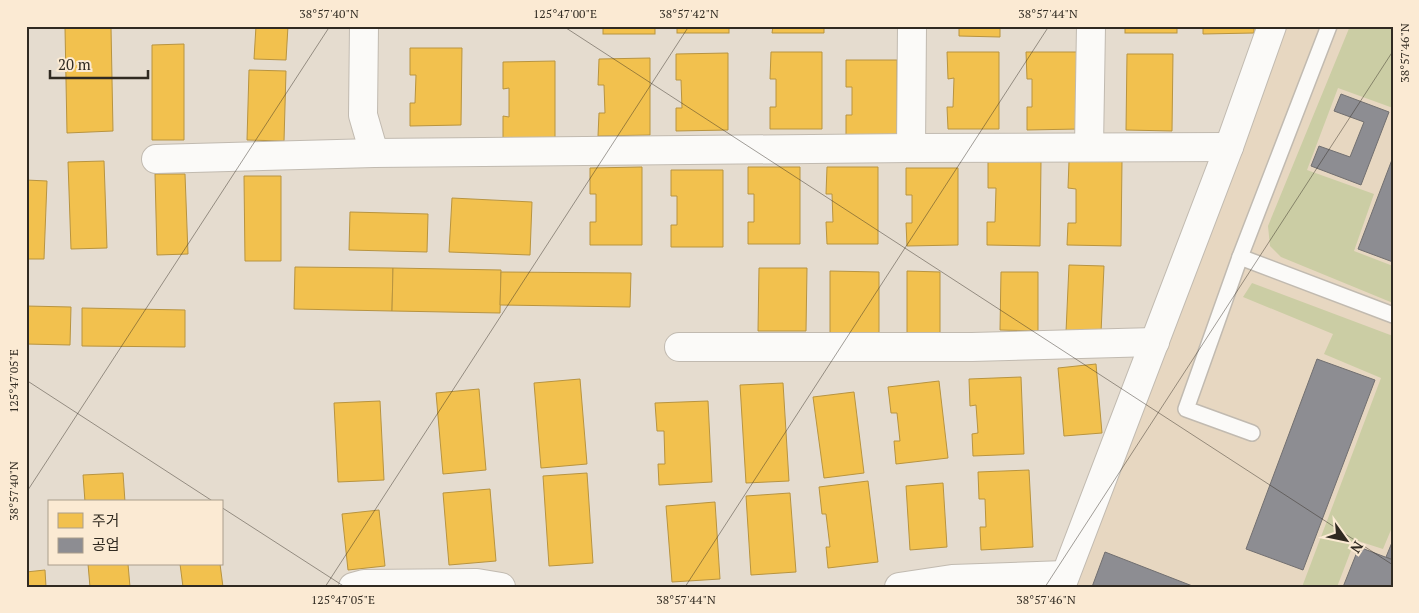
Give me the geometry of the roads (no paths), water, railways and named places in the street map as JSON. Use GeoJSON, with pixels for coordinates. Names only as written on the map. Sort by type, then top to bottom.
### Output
{"type":"FeatureCollection","features":[{"type":"Feature","properties":{"kind":"street"},"geometry":{"type":"LineString","coordinates":[[364,26],[363,115],[374,153]]}},
{"type":"Feature","properties":{"kind":"street"},"geometry":{"type":"LineString","coordinates":[[911,148],[912,26]]}},
{"type":"Feature","properties":{"kind":"street"},"geometry":{"type":"LineString","coordinates":[[1089,147],[1091,26]]}},
{"type":"Feature","properties":{"kind":"street"},"geometry":{"type":"LineString","coordinates":[[899,587],[952,579],[1063,581],[1229,147],[1272,26]]}},
{"type":"Feature","properties":{"kind":"street"},"geometry":{"type":"LineString","coordinates":[[156,159],[374,153],[1229,147]]}},
{"type":"Feature","properties":{"kind":"street"},"geometry":{"type":"LineString","coordinates":[[678,347],[962,347],[1154,342]]}},
{"type":"Feature","properties":{"kind":"street"},"geometry":{"type":"LineString","coordinates":[[353,587],[364,584],[477,583],[501,587]]}},
{"type":"Feature","properties":{"kind":"lane"},"geometry":{"type":"LineString","coordinates":[[1252,433],[1186,408],[1240,256],[1329,26]]}},
{"type":"Feature","properties":{"kind":"lane"},"geometry":{"type":"LineString","coordinates":[[1240,256],[1393,315]]}}]}
